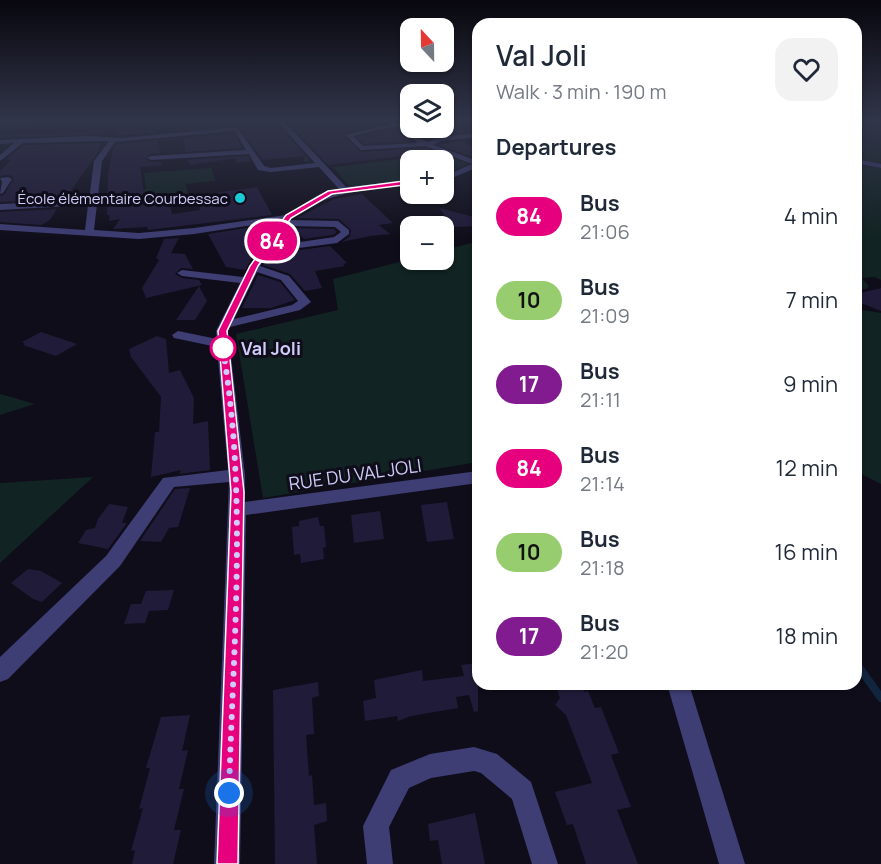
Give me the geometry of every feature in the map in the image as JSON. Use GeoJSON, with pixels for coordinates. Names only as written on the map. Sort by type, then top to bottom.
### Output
{"type":"FeatureCollection","features":[{"type":"Feature","properties":{"kind":"street"},"geometry":{"type":"LineString","coordinates":[[89,234],[98,160]]}},
{"type":"Feature","properties":{"kind":"street"},"geometry":{"type":"LineString","coordinates":[[256,160],[265,170],[320,165]]}},
{"type":"Feature","properties":{"kind":"street"},"geometry":{"type":"LineString","coordinates":[[316,160],[344,190]]}},
{"type":"Feature","properties":{"kind":"street"},"geometry":{"type":"LineString","coordinates":[[862,162],[881,166]]}},
{"type":"Feature","properties":{"kind":"street"},"geometry":{"type":"LineString","coordinates":[[454,174],[472,166]]}},
{"type":"Feature","properties":{"kind":"street"},"geometry":{"type":"LineString","coordinates":[[454,177],[472,175]]}},
{"type":"Feature","properties":{"kind":"street"},"geometry":{"type":"LineString","coordinates":[[0,180],[8,180],[0,190]]}},
{"type":"Feature","properties":{"kind":"street"},"geometry":{"type":"LineString","coordinates":[[227,864],[237,475],[222,331],[254,267],[285,220],[321,196],[344,190],[400,183]]}},
{"type":"Feature","properties":{"kind":"street"},"geometry":{"type":"LineString","coordinates":[[0,207],[94,202]]}},
{"type":"Feature","properties":{"kind":"street"},"geometry":{"type":"LineString","coordinates":[[0,227],[89,234],[164,234],[285,220],[338,224],[346,232],[337,240],[265,250]]}},
{"type":"Feature","properties":{"kind":"street"},"geometry":{"type":"LineString","coordinates":[[226,324],[296,308],[305,302],[285,278],[254,267]]}},
{"type":"Feature","properties":{"kind":"street"},"geometry":{"type":"LineString","coordinates":[[182,273],[247,281]]}},
{"type":"Feature","properties":{"kind":"street"},"geometry":{"type":"LineString","coordinates":[[178,335],[222,344]]}},
{"type":"Feature","properties":{"kind":"street"},"geometry":{"type":"LineString","coordinates":[[0,672],[113,561],[169,482],[237,475]]}},
{"type":"Feature","properties":{"kind":"street","name":"RUE DU VAL JOLI"},"geometry":{"type":"LineString","coordinates":[[237,510],[472,478]]}},
{"type":"Feature","properties":{"kind":"street"},"geometry":{"type":"LineString","coordinates":[[680,690],[732,864]]}},
{"type":"Feature","properties":{"kind":"street"},"geometry":{"type":"LineString","coordinates":[[380,864],[376,826],[400,779],[430,766],[474,759],[488,763],[522,791],[545,864]]}},
{"type":"Feature","properties":{"kind":"shaded area"},"geometry":{"type":"Polygon","coordinates":[[[400,160],[400,181],[348,185],[333,167],[400,160]]]}},
{"type":"Feature","properties":{"kind":"shaded area"},"geometry":{"type":"Polygon","coordinates":[[[454,160],[469,164],[454,171],[454,160]]]}},
{"type":"Feature","properties":{"kind":"shaded area"},"geometry":{"type":"Polygon","coordinates":[[[863,160],[881,160],[881,164],[863,160]]]}},
{"type":"Feature","properties":{"kind":"shaded area"},"geometry":{"type":"Polygon","coordinates":[[[862,164],[881,168],[881,280],[874,277],[862,278],[862,164]]]}},
{"type":"Feature","properties":{"kind":"shaded area"},"geometry":{"type":"Polygon","coordinates":[[[211,168],[216,181],[186,184],[188,194],[142,200],[141,189],[146,189],[144,173],[211,168]]]}},
{"type":"Feature","properties":{"kind":"shaded area"},"geometry":{"type":"Polygon","coordinates":[[[472,243],[472,463],[263,498],[236,334],[338,310],[333,279],[400,262],[400,270],[454,270],[454,247],[472,243]]]}},
{"type":"Feature","properties":{"kind":"shaded area"},"geometry":{"type":"Polygon","coordinates":[[[862,278],[869,286],[862,289],[862,278]]]}},
{"type":"Feature","properties":{"kind":"shaded area"},"geometry":{"type":"Polygon","coordinates":[[[862,310],[881,313],[881,484],[862,474],[862,310]]]}},
{"type":"Feature","properties":{"kind":"shaded area"},"geometry":{"type":"Polygon","coordinates":[[[0,394],[35,404],[0,415],[0,394]]]}},
{"type":"Feature","properties":{"kind":"shaded area"},"geometry":{"type":"Polygon","coordinates":[[[93,477],[0,563],[0,483],[93,477]]]}},
{"type":"Feature","properties":{"kind":"building"},"geometry":{"type":"Polygon","coordinates":[[[11,160],[92,160],[65,199],[0,202],[0,196],[5,194],[14,178],[9,175],[0,176],[0,171],[11,160]]]}},
{"type":"Feature","properties":{"kind":"building"},"geometry":{"type":"Polygon","coordinates":[[[111,160],[162,162],[162,165],[140,167],[145,202],[169,199],[172,214],[200,210],[198,200],[210,199],[208,194],[257,187],[272,215],[148,230],[147,227],[113,229],[120,219],[109,221],[110,215],[107,215],[111,160]]]}},
{"type":"Feature","properties":{"kind":"building"},"geometry":{"type":"Polygon","coordinates":[[[188,160],[220,160],[190,165],[188,160]]]}},
{"type":"Feature","properties":{"kind":"building"},"geometry":{"type":"Polygon","coordinates":[[[235,160],[251,161],[236,163],[235,160]]]}},
{"type":"Feature","properties":{"kind":"building"},"geometry":{"type":"Polygon","coordinates":[[[324,160],[367,160],[328,165],[324,160]]]}},
{"type":"Feature","properties":{"kind":"building"},"geometry":{"type":"Polygon","coordinates":[[[362,194],[393,223],[379,225],[390,234],[342,242],[350,236],[351,230],[339,219],[297,218],[334,199],[362,194]]]}},
{"type":"Feature","properties":{"kind":"building"},"geometry":{"type":"Polygon","coordinates":[[[439,208],[472,216],[472,226],[454,227],[454,216],[445,216],[439,208]]]}},
{"type":"Feature","properties":{"kind":"building"},"geometry":{"type":"Polygon","coordinates":[[[57,209],[50,220],[41,225],[0,222],[0,212],[57,209]]]}},
{"type":"Feature","properties":{"kind":"building"},"geometry":{"type":"Polygon","coordinates":[[[272,224],[245,270],[226,267],[208,234],[272,224]]]}},
{"type":"Feature","properties":{"kind":"building"},"geometry":{"type":"Polygon","coordinates":[[[293,228],[334,229],[337,232],[333,235],[304,239],[293,228]]]}},
{"type":"Feature","properties":{"kind":"building"},"geometry":{"type":"Polygon","coordinates":[[[179,238],[171,253],[185,254],[193,269],[181,268],[175,274],[182,278],[199,280],[202,285],[146,298],[142,288],[159,260],[156,258],[164,239],[179,238]]]}},
{"type":"Feature","properties":{"kind":"building"},"geometry":{"type":"Polygon","coordinates":[[[330,246],[347,263],[343,264],[345,266],[315,271],[322,288],[305,291],[290,274],[263,265],[270,254],[330,246]]]}},
{"type":"Feature","properties":{"kind":"building"},"geometry":{"type":"Polygon","coordinates":[[[258,275],[280,282],[295,300],[271,308],[242,308],[258,275]]]}},
{"type":"Feature","properties":{"kind":"building"},"geometry":{"type":"Polygon","coordinates":[[[199,286],[207,301],[195,320],[176,320],[199,286]]]}},
{"type":"Feature","properties":{"kind":"building"},"geometry":{"type":"Polygon","coordinates":[[[881,288],[881,311],[862,303],[862,293],[881,288]]]}},
{"type":"Feature","properties":{"kind":"building"},"geometry":{"type":"Polygon","coordinates":[[[41,332],[77,344],[56,356],[23,345],[25,344],[22,342],[41,332]]]}},
{"type":"Feature","properties":{"kind":"building"},"geometry":{"type":"Polygon","coordinates":[[[157,336],[166,339],[169,373],[180,370],[194,398],[193,424],[208,421],[210,470],[179,474],[181,470],[151,477],[155,432],[159,432],[161,397],[131,357],[129,349],[157,336]]]}},
{"type":"Feature","properties":{"kind":"building"},"geometry":{"type":"Polygon","coordinates":[[[190,488],[178,527],[169,528],[161,542],[140,541],[175,489],[190,488]]]}},
{"type":"Feature","properties":{"kind":"building"},"geometry":{"type":"Polygon","coordinates":[[[447,502],[454,539],[427,542],[421,505],[447,502]]]}},
{"type":"Feature","properties":{"kind":"building"},"geometry":{"type":"Polygon","coordinates":[[[109,504],[128,507],[122,523],[127,523],[108,549],[78,543],[86,530],[95,528],[98,519],[109,504]]]}},
{"type":"Feature","properties":{"kind":"building"},"geometry":{"type":"Polygon","coordinates":[[[380,511],[384,539],[354,543],[351,515],[380,511]]]}},
{"type":"Feature","properties":{"kind":"building"},"geometry":{"type":"Polygon","coordinates":[[[318,517],[320,526],[324,526],[326,547],[323,548],[324,559],[301,563],[300,554],[294,555],[292,527],[299,526],[299,521],[318,517]]]}},
{"type":"Feature","properties":{"kind":"building"},"geometry":{"type":"Polygon","coordinates":[[[28,569],[41,571],[62,583],[42,602],[33,599],[11,583],[28,569]]]}},
{"type":"Feature","properties":{"kind":"building"},"geometry":{"type":"Polygon","coordinates":[[[174,590],[168,610],[149,611],[145,623],[124,624],[131,604],[141,604],[146,591],[174,590]]]}},
{"type":"Feature","properties":{"kind":"building"},"geometry":{"type":"Polygon","coordinates":[[[472,664],[472,690],[478,690],[478,711],[474,712],[469,695],[456,697],[458,708],[411,716],[398,721],[397,716],[365,721],[363,701],[376,698],[374,680],[422,670],[423,681],[464,676],[461,665],[472,664]]]}},
{"type":"Feature","properties":{"kind":"building"},"geometry":{"type":"Polygon","coordinates":[[[318,682],[319,696],[312,698],[314,734],[306,735],[314,805],[326,803],[327,821],[314,825],[317,864],[275,864],[273,690],[318,682]]]}},
{"type":"Feature","properties":{"kind":"building"},"geometry":{"type":"Polygon","coordinates":[[[557,690],[588,691],[595,708],[601,707],[619,753],[611,755],[631,807],[617,810],[638,864],[586,864],[573,824],[567,825],[555,792],[592,783],[566,715],[555,705],[560,698],[557,690]]]}},
{"type":"Feature","properties":{"kind":"building"},"geometry":{"type":"Polygon","coordinates":[[[190,715],[182,751],[188,750],[179,789],[184,789],[174,830],[181,830],[173,864],[132,864],[135,850],[131,851],[143,808],[139,809],[150,768],[146,768],[161,717],[190,715]]]}},
{"type":"Feature","properties":{"kind":"building"},"geometry":{"type":"Polygon","coordinates":[[[475,813],[485,864],[442,864],[438,840],[430,841],[428,824],[475,813]]]}},
{"type":"Feature","properties":{"kind":"waterway"},"geometry":{"type":"LineString","coordinates":[[862,671],[881,698]]}},
{"type":"Feature","properties":{"kind":"bus line","name":"84"},"geometry":{"type":"LineString","coordinates":[[227,864],[237,475],[222,331],[254,266],[288,217],[321,196],[330,193],[400,183]]}},
{"type":"Feature","properties":{"kind":"place","name":"École élémentaire Courbessac"},"geometry":{"type":"Point","coordinates":[240,198]}},
{"type":"Feature","properties":{"kind":"place","name":"Val Joli"},"geometry":{"type":"Point","coordinates":[223,348]}},
{"type":"Feature","properties":{"kind":"route"},"geometry":{"type":"LineString","coordinates":[[223,348],[222,344],[228,375],[237,475],[229,793]]}}]}
